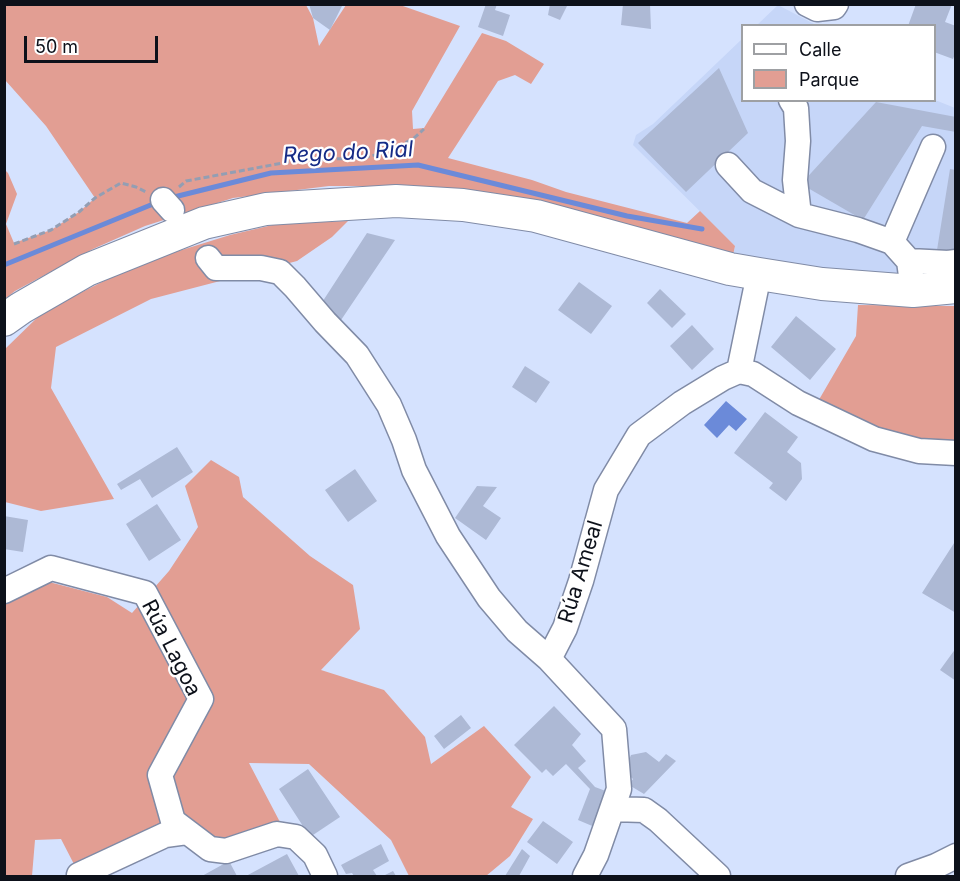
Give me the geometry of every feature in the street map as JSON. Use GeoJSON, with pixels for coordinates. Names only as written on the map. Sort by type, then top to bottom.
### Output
{"type":"FeatureCollection","features":[{"type":"Feature","properties":{"kind":"main road"},"geometry":{"type":"LineString","coordinates":[[4,320],[87,270],[204,223],[267,209],[396,201],[463,205],[536,216],[729,269],[822,284],[911,276],[956,287]]}},
{"type":"Feature","properties":{"kind":"street"},"geometry":{"type":"LineString","coordinates":[[807,4],[817,9],[834,7],[836,4]]}},
{"type":"Feature","properties":{"kind":"street"},"geometry":{"type":"LineString","coordinates":[[792,102],[796,108],[798,141],[795,180],[799,216]]}},
{"type":"Feature","properties":{"kind":"street"},"geometry":{"type":"LineString","coordinates":[[892,242],[933,147]]}},
{"type":"Feature","properties":{"kind":"street"},"geometry":{"type":"LineString","coordinates":[[728,165],[752,191],[799,216],[858,230],[892,242],[911,276],[956,262]]}},
{"type":"Feature","properties":{"kind":"street"},"geometry":{"type":"LineString","coordinates":[[208,258],[216,268],[261,268],[280,272],[357,355],[389,405],[414,470],[448,536],[489,598],[517,631],[549,658],[614,729],[619,789],[596,855],[585,876]]}},
{"type":"Feature","properties":{"kind":"street"},"geometry":{"type":"LineString","coordinates":[[759,274],[739,371],[753,374],[798,403],[874,439],[919,451],[956,453]]}},
{"type":"Feature","properties":{"kind":"street","name":"Rúa Ameal"},"geometry":{"type":"LineString","coordinates":[[549,658],[565,628],[606,490],[639,435],[682,403],[739,371]]}},
{"type":"Feature","properties":{"kind":"street","name":"Rúa Lagoa"},"geometry":{"type":"LineString","coordinates":[[4,591],[51,568],[145,593],[201,699],[160,775],[173,821],[210,849],[226,851],[277,834],[296,837],[315,855],[325,876]]}},
{"type":"Feature","properties":{"kind":"street"},"geometry":{"type":"LineString","coordinates":[[612,809],[644,810],[658,820],[718,876]]}},
{"type":"Feature","properties":{"kind":"street"},"geometry":{"type":"LineString","coordinates":[[79,875],[165,835],[187,832]]}},
{"type":"Feature","properties":{"kind":"street"},"geometry":{"type":"LineString","coordinates":[[908,876],[956,856]]}},
{"type":"Feature","properties":{"kind":"path"},"geometry":{"type":"LineString","coordinates":[[14,244],[51,230],[79,212],[95,198],[121,183],[136,187],[168,205],[186,181],[299,160],[363,158],[391,151],[414,138],[424,129]]}},
{"type":"Feature","properties":{"kind":"shaded area"},"geometry":{"type":"Polygon","coordinates":[[[778,5],[814,24],[758,24],[778,5]]]}},
{"type":"Feature","properties":{"kind":"shaded area"},"geometry":{"type":"Polygon","coordinates":[[[741,40],[741,102],[936,100],[955,108],[955,287],[913,291],[733,255],[735,246],[633,145],[636,135],[653,124],[741,40]]]}},
{"type":"Feature","properties":{"kind":"green space"},"geometry":{"type":"Polygon","coordinates":[[[5,5],[306,5],[313,18],[319,46],[346,5],[400,5],[460,26],[412,111],[413,129],[424,128],[482,33],[506,41],[544,64],[531,84],[515,75],[498,81],[448,158],[532,180],[566,192],[687,223],[700,211],[735,246],[733,255],[512,197],[411,186],[329,186],[233,198],[145,226],[93,249],[15,291],[5,299],[5,170],[17,194],[6,224],[14,243],[51,230],[79,212],[95,198],[46,126],[5,80],[5,5]]]}},
{"type":"Feature","properties":{"kind":"green space"},"geometry":{"type":"Polygon","coordinates":[[[348,221],[332,237],[297,261],[151,299],[56,347],[51,388],[114,499],[41,511],[5,502],[5,349],[44,311],[140,263],[230,235],[281,223],[348,221]]]}},
{"type":"Feature","properties":{"kind":"green space"},"geometry":{"type":"Polygon","coordinates":[[[858,305],[955,306],[955,452],[813,410],[856,336],[858,305]]]}},
{"type":"Feature","properties":{"kind":"green space"},"geometry":{"type":"Polygon","coordinates":[[[211,460],[239,477],[243,497],[310,556],[353,585],[360,629],[321,670],[384,690],[425,737],[431,764],[484,726],[531,777],[511,807],[533,819],[510,856],[486,876],[409,876],[391,840],[309,764],[249,763],[281,824],[218,843],[173,822],[77,870],[61,839],[35,840],[32,876],[5,876],[4,602],[49,582],[107,597],[132,613],[169,571],[198,527],[185,486],[211,460]]]}},
{"type":"Feature","properties":{"kind":"water"},"geometry":{"type":"Polygon","coordinates":[[[726,401],[747,419],[736,431],[729,425],[717,438],[704,425],[726,401]]]}},
{"type":"Feature","properties":{"kind":"building"},"geometry":{"type":"Polygon","coordinates":[[[309,4],[343,4],[330,30],[313,18],[309,4]]]}},
{"type":"Feature","properties":{"kind":"building"},"geometry":{"type":"Polygon","coordinates":[[[486,4],[497,4],[495,10],[510,15],[503,36],[478,27],[486,4]]]}},
{"type":"Feature","properties":{"kind":"building"},"geometry":{"type":"Polygon","coordinates":[[[550,4],[568,4],[560,20],[548,15],[550,4]]]}},
{"type":"Feature","properties":{"kind":"building"},"geometry":{"type":"Polygon","coordinates":[[[623,4],[650,4],[651,29],[621,25],[623,4]]]}},
{"type":"Feature","properties":{"kind":"building"},"geometry":{"type":"Polygon","coordinates":[[[916,4],[952,4],[945,22],[956,26],[956,52],[953,59],[936,53],[936,24],[909,24],[916,4]]]}},
{"type":"Feature","properties":{"kind":"building"},"geometry":{"type":"Polygon","coordinates":[[[719,68],[748,133],[686,192],[638,143],[719,68]]]}},
{"type":"Feature","properties":{"kind":"building"},"geometry":{"type":"Polygon","coordinates":[[[876,102],[956,117],[956,132],[922,126],[863,220],[801,184],[876,102]]]}},
{"type":"Feature","properties":{"kind":"building"},"geometry":{"type":"Polygon","coordinates":[[[950,169],[956,170],[956,253],[937,250],[950,169]]]}},
{"type":"Feature","properties":{"kind":"building"},"geometry":{"type":"Polygon","coordinates":[[[367,233],[395,240],[337,326],[319,307],[367,233]]]}},
{"type":"Feature","properties":{"kind":"building"},"geometry":{"type":"Polygon","coordinates":[[[579,282],[612,306],[591,334],[558,310],[579,282]]]}},
{"type":"Feature","properties":{"kind":"building"},"geometry":{"type":"Polygon","coordinates":[[[660,289],[686,314],[672,328],[647,303],[660,289]]]}},
{"type":"Feature","properties":{"kind":"building"},"geometry":{"type":"Polygon","coordinates":[[[796,316],[836,349],[810,380],[771,347],[796,316]]]}},
{"type":"Feature","properties":{"kind":"building"},"geometry":{"type":"Polygon","coordinates":[[[692,325],[714,349],[692,370],[670,346],[692,325]]]}},
{"type":"Feature","properties":{"kind":"building"},"geometry":{"type":"Polygon","coordinates":[[[525,366],[550,382],[536,403],[512,387],[525,366]]]}},
{"type":"Feature","properties":{"kind":"building"},"geometry":{"type":"Polygon","coordinates":[[[765,412],[798,437],[787,452],[801,463],[802,479],[786,501],[769,488],[773,483],[734,453],[765,412]]]}},
{"type":"Feature","properties":{"kind":"building"},"geometry":{"type":"Polygon","coordinates":[[[177,447],[193,472],[152,498],[140,479],[121,490],[117,484],[177,447]]]}},
{"type":"Feature","properties":{"kind":"building"},"geometry":{"type":"Polygon","coordinates":[[[355,469],[377,501],[348,522],[325,490],[355,469]]]}},
{"type":"Feature","properties":{"kind":"building"},"geometry":{"type":"Polygon","coordinates":[[[477,486],[497,487],[483,506],[501,518],[486,540],[455,518],[477,486]]]}},
{"type":"Feature","properties":{"kind":"building"},"geometry":{"type":"Polygon","coordinates":[[[157,504],[181,540],[149,561],[126,524],[157,504]]]}},
{"type":"Feature","properties":{"kind":"building"},"geometry":{"type":"Polygon","coordinates":[[[4,516],[28,520],[23,552],[4,549],[4,516]]]}},
{"type":"Feature","properties":{"kind":"building"},"geometry":{"type":"Polygon","coordinates":[[[956,540],[956,613],[922,593],[956,540]]]}},
{"type":"Feature","properties":{"kind":"building"},"geometry":{"type":"Polygon","coordinates":[[[956,648],[956,681],[940,670],[956,648]]]}},
{"type":"Feature","properties":{"kind":"building"},"geometry":{"type":"Polygon","coordinates":[[[554,706],[581,734],[572,745],[586,761],[578,768],[595,787],[611,793],[597,828],[578,820],[590,789],[566,764],[553,776],[546,769],[542,773],[514,745],[554,706]]]}},
{"type":"Feature","properties":{"kind":"building"},"geometry":{"type":"Polygon","coordinates":[[[461,715],[471,728],[444,749],[434,736],[461,715]]]}},
{"type":"Feature","properties":{"kind":"building"},"geometry":{"type":"Polygon","coordinates":[[[646,752],[659,762],[666,754],[676,761],[644,794],[629,785],[633,779],[624,771],[631,755],[646,752]]]}},
{"type":"Feature","properties":{"kind":"building"},"geometry":{"type":"Polygon","coordinates":[[[308,769],[340,817],[310,837],[279,789],[308,769]]]}},
{"type":"Feature","properties":{"kind":"building"},"geometry":{"type":"Polygon","coordinates":[[[543,821],[573,842],[557,864],[527,842],[543,821]]]}},
{"type":"Feature","properties":{"kind":"building"},"geometry":{"type":"Polygon","coordinates":[[[381,844],[389,861],[373,870],[377,876],[346,874],[341,865],[381,844]]]}},
{"type":"Feature","properties":{"kind":"building"},"geometry":{"type":"Polygon","coordinates":[[[522,849],[530,856],[519,876],[505,876],[522,849]]]}},
{"type":"Feature","properties":{"kind":"building"},"geometry":{"type":"Polygon","coordinates":[[[287,854],[299,876],[246,876],[287,854]]]}},
{"type":"Feature","properties":{"kind":"building"},"geometry":{"type":"Polygon","coordinates":[[[229,861],[237,876],[202,876],[229,861]]]}},
{"type":"Feature","properties":{"kind":"building"},"geometry":{"type":"Polygon","coordinates":[[[393,871],[396,876],[383,876],[393,871]]]}},
{"type":"Feature","properties":{"kind":"waterway","name":"Rego do Rial"},"geometry":{"type":"LineString","coordinates":[[170,198],[271,173],[418,165],[627,216],[702,229]]}},
{"type":"Feature","properties":{"kind":"waterway","name":"Rego do Rial"},"geometry":{"type":"LineString","coordinates":[[4,265],[158,202]]}}]}
